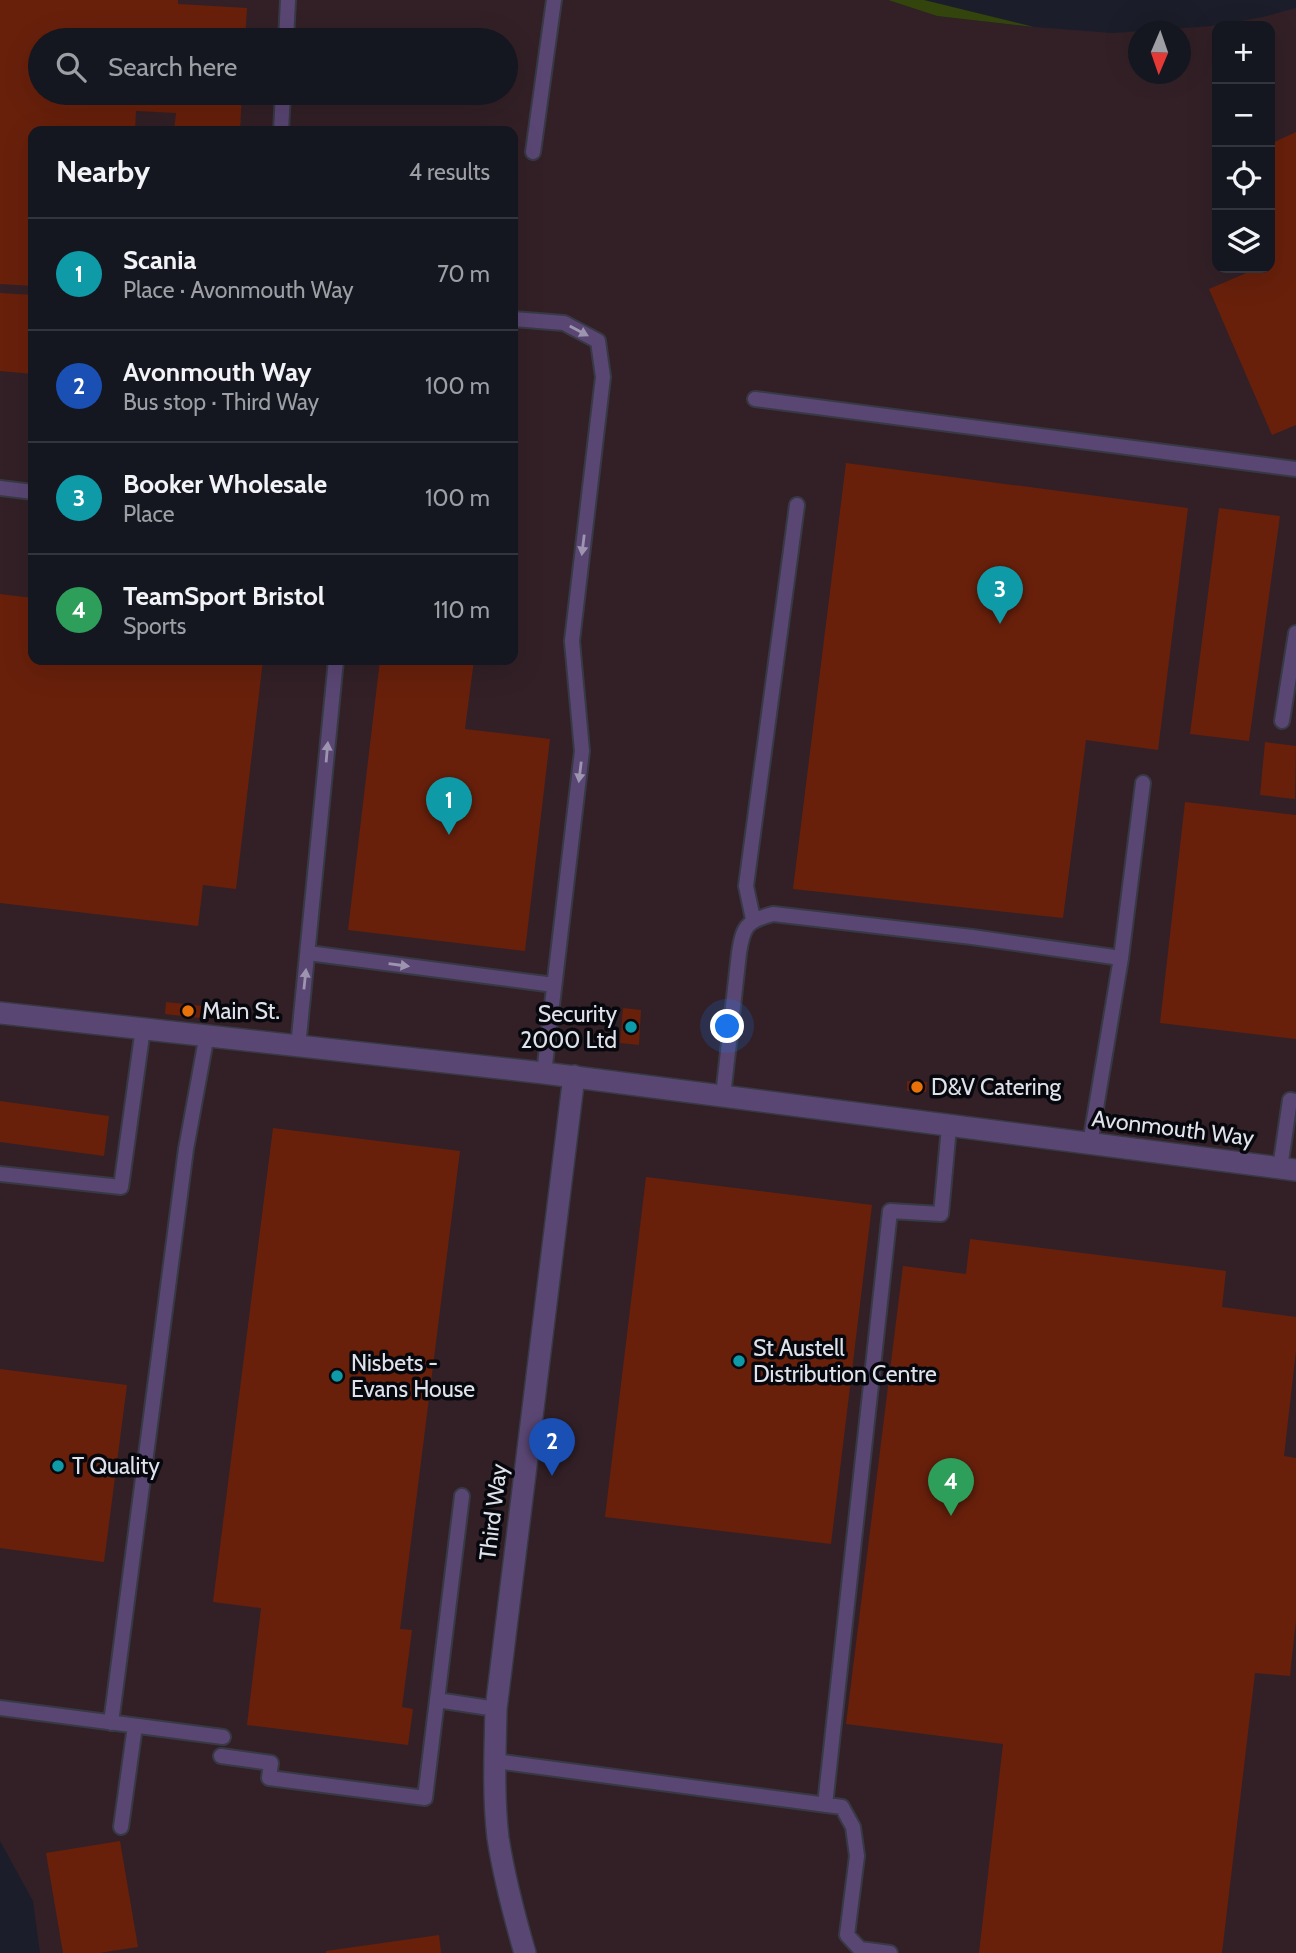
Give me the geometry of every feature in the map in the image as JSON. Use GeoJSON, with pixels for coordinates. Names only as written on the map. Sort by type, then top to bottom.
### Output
{"type":"FeatureCollection","features":[{"type":"Feature","properties":{"kind":"street","name":"Avonmouth Way"},"geometry":{"type":"LineString","coordinates":[[0,1013],[574,1076],[948,1127],[1288,1169]]}},
{"type":"Feature","properties":{"kind":"street","name":"Third Way"},"geometry":{"type":"LineString","coordinates":[[526,1953],[507,1889],[498,1836],[496,1709],[574,1076]]}},
{"type":"Feature","properties":{"kind":"lane"},"geometry":{"type":"LineString","coordinates":[[287,28],[288,0]]}},
{"type":"Feature","properties":{"kind":"lane"},"geometry":{"type":"LineString","coordinates":[[533,152],[554,0]]}},
{"type":"Feature","properties":{"kind":"lane"},"geometry":{"type":"LineString","coordinates":[[281,126],[282,105]]}},
{"type":"Feature","properties":{"kind":"lane"},"geometry":{"type":"LineString","coordinates":[[518,319],[564,323],[598,341],[603,377],[572,641],[582,751],[544,1073]]}},
{"type":"Feature","properties":{"kind":"lane"},"geometry":{"type":"LineString","coordinates":[[755,399],[1296,469]]}},
{"type":"Feature","properties":{"kind":"lane"},"geometry":{"type":"LineString","coordinates":[[0,488],[28,491]]}},
{"type":"Feature","properties":{"kind":"lane"},"geometry":{"type":"LineString","coordinates":[[753,919],[746,886],[797,505]]}},
{"type":"Feature","properties":{"kind":"lane"},"geometry":{"type":"LineString","coordinates":[[1282,721],[1296,633]]}},
{"type":"Feature","properties":{"kind":"lane"},"geometry":{"type":"LineString","coordinates":[[298,1046],[336,665]]}},
{"type":"Feature","properties":{"kind":"lane"},"geometry":{"type":"LineString","coordinates":[[1090,1144],[1121,958],[1143,783]]}},
{"type":"Feature","properties":{"kind":"lane"},"geometry":{"type":"LineString","coordinates":[[723,1096],[738,953],[742,933],[753,919],[772,914],[972,937],[1121,958]]}},
{"type":"Feature","properties":{"kind":"lane"},"geometry":{"type":"LineString","coordinates":[[307,953],[554,985]]}},
{"type":"Feature","properties":{"kind":"lane"},"geometry":{"type":"LineString","coordinates":[[0,1174],[121,1187],[143,1028]]}},
{"type":"Feature","properties":{"kind":"lane"},"geometry":{"type":"LineString","coordinates":[[111,1723],[186,1149],[207,1034]]}},
{"type":"Feature","properties":{"kind":"lane"},"geometry":{"type":"LineString","coordinates":[[1288,1169],[1290,1100],[1296,1101]]}},
{"type":"Feature","properties":{"kind":"lane"},"geometry":{"type":"LineString","coordinates":[[825,1805],[890,1210],[942,1214],[948,1127]]}},
{"type":"Feature","properties":{"kind":"lane"},"geometry":{"type":"LineString","coordinates":[[221,1756],[271,1763],[269,1778],[425,1798],[462,1496]]}},
{"type":"Feature","properties":{"kind":"lane"},"geometry":{"type":"LineString","coordinates":[[437,1700],[496,1709]]}},
{"type":"Feature","properties":{"kind":"lane"},"geometry":{"type":"LineString","coordinates":[[0,1709],[223,1737]]}},
{"type":"Feature","properties":{"kind":"lane"},"geometry":{"type":"LineString","coordinates":[[121,1828],[135,1726]]}},
{"type":"Feature","properties":{"kind":"lane"},"geometry":{"type":"LineString","coordinates":[[495,1761],[842,1807],[853,1828],[857,1856],[847,1935],[860,1949],[890,1953]]}},
{"type":"Feature","properties":{"kind":"shaded area"},"geometry":{"type":"Polygon","coordinates":[[[0,0],[888,0],[937,16],[1034,27],[1128,32],[1128,84],[1191,84],[1191,27],[1212,26],[1212,273],[1275,273],[1275,21],[1240,21],[1296,8],[1296,1953],[40,1953],[33,1901],[0,1841],[0,0]]]}},
{"type":"Feature","properties":{"kind":"green space"},"geometry":{"type":"Polygon","coordinates":[[[888,0],[924,0],[1034,27],[937,16],[888,0]]]}},
{"type":"Feature","properties":{"kind":"building"},"geometry":{"type":"Polygon","coordinates":[[[0,0],[178,0],[178,4],[247,8],[246,28],[28,28],[28,105],[241,105],[240,126],[175,126],[176,113],[136,111],[135,126],[28,126],[28,286],[0,284],[0,0]]]}},
{"type":"Feature","properties":{"kind":"building"},"geometry":{"type":"Polygon","coordinates":[[[1296,132],[1296,425],[1272,435],[1209,289],[1246,273],[1275,273],[1275,142],[1296,132]]]}},
{"type":"Feature","properties":{"kind":"building"},"geometry":{"type":"Polygon","coordinates":[[[0,293],[28,295],[28,374],[0,371],[0,293]]]}},
{"type":"Feature","properties":{"kind":"building"},"geometry":{"type":"Polygon","coordinates":[[[846,463],[1188,508],[1158,750],[1086,740],[1063,918],[793,889],[846,463]]]}},
{"type":"Feature","properties":{"kind":"building"},"geometry":{"type":"Polygon","coordinates":[[[1219,508],[1280,516],[1249,741],[1190,734],[1219,508]]]}},
{"type":"Feature","properties":{"kind":"building"},"geometry":{"type":"Polygon","coordinates":[[[0,594],[28,597],[28,665],[262,665],[236,889],[203,885],[198,926],[0,903],[0,594]]]}},
{"type":"Feature","properties":{"kind":"building"},"geometry":{"type":"Polygon","coordinates":[[[379,665],[473,665],[465,729],[550,739],[525,951],[348,930],[379,665]]]}},
{"type":"Feature","properties":{"kind":"building"},"geometry":{"type":"Polygon","coordinates":[[[1265,742],[1296,746],[1295,799],[1260,795],[1265,742]]]}},
{"type":"Feature","properties":{"kind":"building"},"geometry":{"type":"Polygon","coordinates":[[[1185,802],[1296,815],[1296,1039],[1160,1023],[1185,802]]]}},
{"type":"Feature","properties":{"kind":"building","name":"Main St."},"geometry":{"type":"Polygon","coordinates":[[[166,1002],[212,1007],[210,1019],[165,1014],[166,1002]]]}},
{"type":"Feature","properties":{"kind":"building","name":"Security 2000 Ltd"},"geometry":{"type":"Polygon","coordinates":[[[623,1008],[641,1010],[639,1045],[620,1043],[623,1008]]]}},
{"type":"Feature","properties":{"kind":"building","name":"D&V Catering"},"geometry":{"type":"Polygon","coordinates":[[[907,1081],[927,1082],[926,1092],[907,1091],[907,1081]]]}},
{"type":"Feature","properties":{"kind":"building"},"geometry":{"type":"Polygon","coordinates":[[[0,1101],[109,1116],[104,1156],[0,1142],[0,1101]]]}},
{"type":"Feature","properties":{"kind":"building","name":"Nisbets - Evans House"},"geometry":{"type":"Polygon","coordinates":[[[273,1128],[460,1151],[400,1629],[412,1630],[402,1707],[413,1709],[408,1745],[247,1725],[261,1608],[213,1602],[273,1128]]]}},
{"type":"Feature","properties":{"kind":"building","name":"St Austell Distribution Centre"},"geometry":{"type":"Polygon","coordinates":[[[646,1177],[872,1205],[831,1544],[605,1517],[646,1177]]]}},
{"type":"Feature","properties":{"kind":"building"},"geometry":{"type":"Polygon","coordinates":[[[970,1239],[1226,1271],[1222,1307],[1296,1317],[1296,1351],[1284,1456],[1296,1458],[1296,1620],[1290,1676],[1255,1673],[1222,1953],[979,1953],[1003,1744],[846,1724],[903,1266],[966,1274],[970,1239]]]}},
{"type":"Feature","properties":{"kind":"building","name":"T Quality"},"geometry":{"type":"Polygon","coordinates":[[[0,1369],[127,1385],[104,1562],[0,1548],[0,1369]]]}},
{"type":"Feature","properties":{"kind":"building"},"geometry":{"type":"Polygon","coordinates":[[[120,1841],[138,1947],[99,1953],[63,1953],[46,1853],[120,1841]]]}},
{"type":"Feature","properties":{"kind":"building"},"geometry":{"type":"Polygon","coordinates":[[[439,1935],[441,1953],[326,1953],[326,1951],[439,1935]]]}},
{"type":"Feature","properties":{"kind":"place","name":"Booker Wholesale"},"geometry":{"type":"Point","coordinates":[1000,624]}},
{"type":"Feature","properties":{"kind":"place","name":"Scania"},"geometry":{"type":"Point","coordinates":[449,835]}},
{"type":"Feature","properties":{"kind":"place","name":"Main St."},"geometry":{"type":"Point","coordinates":[188,1011]}},
{"type":"Feature","properties":{"kind":"place","name":"Security 2000 Ltd"},"geometry":{"type":"Point","coordinates":[631,1027]}},
{"type":"Feature","properties":{"kind":"place","name":"D&V Catering"},"geometry":{"type":"Point","coordinates":[917,1087]}},
{"type":"Feature","properties":{"kind":"place","name":"St Austell Distribution Centre"},"geometry":{"type":"Point","coordinates":[739,1361]}},
{"type":"Feature","properties":{"kind":"place","name":"Nisbets - Evans House"},"geometry":{"type":"Point","coordinates":[337,1376]}},
{"type":"Feature","properties":{"kind":"place","name":"T Quality"},"geometry":{"type":"Point","coordinates":[58,1466]}},
{"type":"Feature","properties":{"kind":"place","name":"Avonmouth Way"},"geometry":{"type":"Point","coordinates":[552,1476]}},
{"type":"Feature","properties":{"kind":"place","name":"TeamSport Bristol"},"geometry":{"type":"Point","coordinates":[951,1516]}}]}
